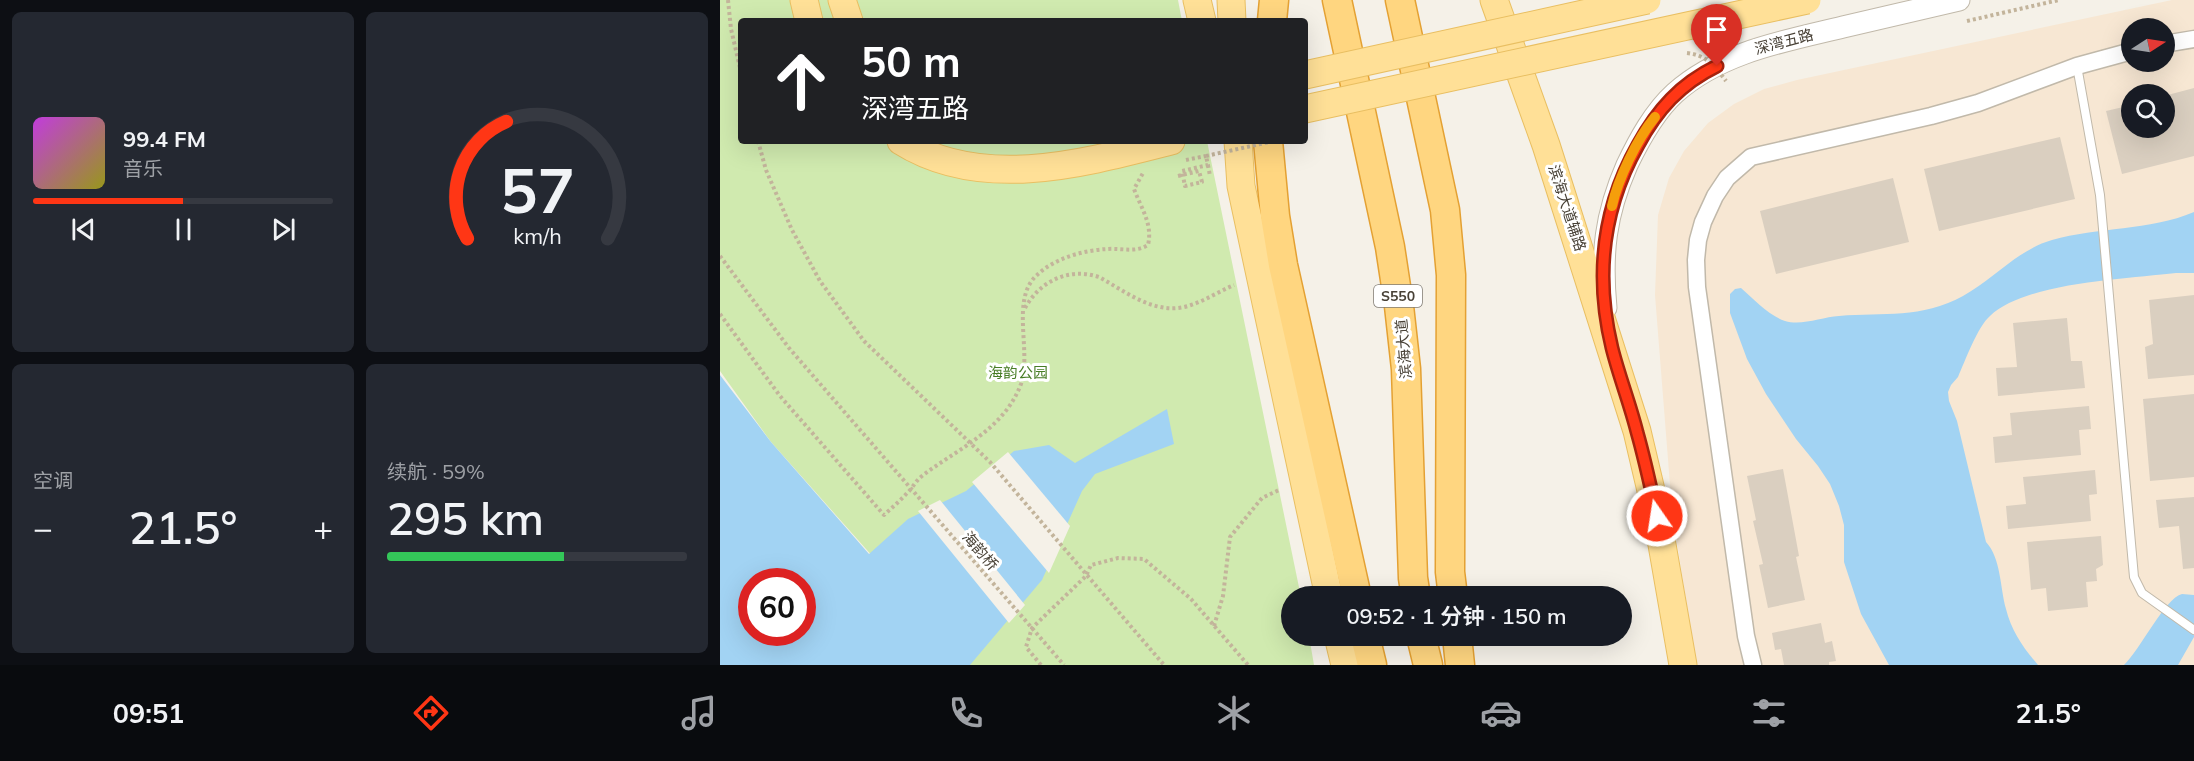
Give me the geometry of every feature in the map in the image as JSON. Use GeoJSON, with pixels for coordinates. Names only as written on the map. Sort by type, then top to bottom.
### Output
{"type":"FeatureCollection","features":[{"type":"Feature","properties":{"kind":"highway"},"geometry":{"type":"LineString","coordinates":[[1272,18],[1274,0]]}},
{"type":"Feature","properties":{"kind":"highway","name":"滨海大道"},"geometry":{"type":"LineString","coordinates":[[1337,0],[1390,247],[1399,306],[1406,369],[1414,586]]}},
{"type":"Feature","properties":{"kind":"highway"},"geometry":{"type":"LineString","coordinates":[[1400,0],[1445,210],[1450,264],[1452,586]]}},
{"type":"Feature","properties":{"kind":"highway"},"geometry":{"type":"LineString","coordinates":[[1268,144],[1275,216],[1283,265],[1355,586]]}},
{"type":"Feature","properties":{"kind":"highway"},"geometry":{"type":"LineString","coordinates":[[1367,646],[1372,665]]}},
{"type":"Feature","properties":{"kind":"highway"},"geometry":{"type":"LineString","coordinates":[[1423,646],[1428,665]]}},
{"type":"Feature","properties":{"kind":"highway"},"geometry":{"type":"LineString","coordinates":[[1458,646],[1460,665]]}},
{"type":"Feature","properties":{"kind":"main road"},"geometry":{"type":"LineString","coordinates":[[804,0],[808,18]]}},
{"type":"Feature","properties":{"kind":"main road"},"geometry":{"type":"LineString","coordinates":[[842,0],[848,18]]}},
{"type":"Feature","properties":{"kind":"main road"},"geometry":{"type":"LineString","coordinates":[[1197,0],[1201,18]]}},
{"type":"Feature","properties":{"kind":"main road"},"geometry":{"type":"LineString","coordinates":[[1231,0],[1232,18]]}},
{"type":"Feature","properties":{"kind":"main road","name":"滨海大道辅路"},"geometry":{"type":"LineString","coordinates":[[1494,0],[1546,145],[1637,431],[1657,516],[1683,665]]}},
{"type":"Feature","properties":{"kind":"main road"},"geometry":{"type":"LineString","coordinates":[[1308,74],[1647,0]]}},
{"type":"Feature","properties":{"kind":"main road"},"geometry":{"type":"LineString","coordinates":[[1308,108],[1807,0]]}},
{"type":"Feature","properties":{"kind":"main road"},"geometry":{"type":"LineString","coordinates":[[907,144],[939,159],[981,169],[1028,168],[1174,152]]}},
{"type":"Feature","properties":{"kind":"main road"},"geometry":{"type":"LineString","coordinates":[[1231,144],[1327,586]]}},
{"type":"Feature","properties":{"kind":"main road"},"geometry":{"type":"LineString","coordinates":[[1238,144],[1240,186]]}},
{"type":"Feature","properties":{"kind":"main road"},"geometry":{"type":"LineString","coordinates":[[1340,646],[1345,665]]}},
{"type":"Feature","properties":{"kind":"street","name":"深湾五路"},"geometry":{"type":"LineString","coordinates":[[1612,347],[1602,269],[1606,232],[1615,193],[1632,155],[1651,122],[1674,94],[1701,74],[1747,51],[1959,0]]}},
{"type":"Feature","properties":{"kind":"street"},"geometry":{"type":"LineString","coordinates":[[2175,42],[2194,39]]}},
{"type":"Feature","properties":{"kind":"street"},"geometry":{"type":"LineString","coordinates":[[1753,665],[1746,636],[1697,287],[1698,240],[1703,222],[1715,196],[1727,178],[1752,157],[1765,152],[1931,116],[1978,103],[2077,66],[2121,54]]}},
{"type":"Feature","properties":{"kind":"lane"},"geometry":{"type":"LineString","coordinates":[[2077,66],[2100,195],[2134,576],[2142,593],[2194,630]]}},
{"type":"Feature","properties":{"kind":"path"},"geometry":{"type":"LineString","coordinates":[[728,0],[731,29],[738,59]]}},
{"type":"Feature","properties":{"kind":"path"},"geometry":{"type":"LineString","coordinates":[[759,144],[766,170],[792,230],[820,281],[864,341],[989,462],[1164,665]]}},
{"type":"Feature","properties":{"kind":"path"},"geometry":{"type":"LineString","coordinates":[[1174,152],[1206,156],[1260,144]]}},
{"type":"Feature","properties":{"kind":"path"},"geometry":{"type":"LineString","coordinates":[[1206,156],[1210,176]]}},
{"type":"Feature","properties":{"kind":"path"},"geometry":{"type":"LineString","coordinates":[[1178,176],[1189,174],[1199,171],[1202,182],[1185,186],[1183,178],[1182,171],[1208,165],[1206,156]]}},
{"type":"Feature","properties":{"kind":"path"},"geometry":{"type":"LineString","coordinates":[[720,314],[780,396],[884,515],[920,477],[971,445],[999,418],[1020,385],[1025,359],[1024,295],[1027,287],[1039,273],[1059,260],[1081,254],[1109,249],[1140,250],[1148,245],[1149,225],[1134,189],[1139,176],[1147,169]]}},
{"type":"Feature","properties":{"kind":"path","name":"海韵桥"},"geometry":{"type":"LineString","coordinates":[[720,256],[729,271],[789,348],[1064,665]]}},
{"type":"Feature","properties":{"kind":"path"},"geometry":{"type":"LineString","coordinates":[[1023,310],[1037,290],[1071,274],[1090,274],[1099,277],[1152,307],[1167,309],[1192,305],[1234,285]]}},
{"type":"Feature","properties":{"kind":"path"},"geometry":{"type":"LineString","coordinates":[[1214,626],[1223,596],[1230,537],[1262,498],[1279,490]]}},
{"type":"Feature","properties":{"kind":"path"},"geometry":{"type":"LineString","coordinates":[[1041,665],[1026,647],[1032,627],[1086,576],[1091,565],[1118,558],[1144,559],[1191,599],[1248,665]]}},
{"type":"Feature","properties":{"kind":"shaded area"},"geometry":{"type":"Polygon","coordinates":[[[2172,0],[2194,0],[2194,665],[1696,665],[1672,510],[1655,295],[1658,215],[1669,178],[1684,151],[1708,123],[1734,104],[1764,89],[2172,0]]]}},
{"type":"Feature","properties":{"kind":"green space","name":"海韵公园"},"geometry":{"type":"Polygon","coordinates":[[[720,0],[1178,0],[1181,18],[738,18],[738,144],[1208,144],[1299,586],[1281,586],[1281,646],[1311,646],[1314,665],[969,665],[771,442],[720,371],[720,0]]]}},
{"type":"Feature","properties":{"kind":"water"},"geometry":{"type":"Polygon","coordinates":[[[2194,212],[2194,273],[2078,284],[2027,296],[2006,305],[1985,321],[1958,377],[1948,392],[1986,542],[1995,556],[2008,617],[2019,639],[2038,665],[1889,665],[1861,614],[1844,562],[1844,525],[1830,484],[1766,394],[1747,359],[1730,313],[1730,294],[1735,289],[1741,288],[1773,315],[1792,322],[1839,316],[1917,311],[1963,296],[2028,251],[2052,240],[2159,223],[2194,212]]]}},
{"type":"Feature","properties":{"kind":"water"},"geometry":{"type":"Polygon","coordinates":[[[720,375],[771,442],[869,554],[908,519],[966,491],[1014,451],[1049,445],[1075,463],[1167,409],[1174,444],[1095,474],[1082,491],[1042,580],[970,665],[720,665],[720,375]]]}},
{"type":"Feature","properties":{"kind":"water"},"geometry":{"type":"Polygon","coordinates":[[[2182,594],[2194,595],[2194,637],[2178,665],[2124,665],[2160,614],[2182,594]]]}},
{"type":"Feature","properties":{"kind":"pier"},"geometry":{"type":"Polygon","coordinates":[[[1008,452],[1070,526],[1049,573],[972,482],[1008,452]]]}},
{"type":"Feature","properties":{"kind":"pier"},"geometry":{"type":"Polygon","coordinates":[[[940,500],[1025,605],[1009,623],[918,511],[940,500]]]}},
{"type":"Feature","properties":{"kind":"building"},"geometry":{"type":"Polygon","coordinates":[[[2194,88],[2194,156],[2122,174],[2106,111],[2121,108],[2121,138],[2175,138],[2175,93],[2194,88]]]}},
{"type":"Feature","properties":{"kind":"building"},"geometry":{"type":"Polygon","coordinates":[[[2060,137],[2075,199],[1939,231],[1924,169],[2060,137]]]}},
{"type":"Feature","properties":{"kind":"building"},"geometry":{"type":"Polygon","coordinates":[[[1893,178],[1909,242],[1776,274],[1760,211],[1893,178]]]}},
{"type":"Feature","properties":{"kind":"building"},"geometry":{"type":"Polygon","coordinates":[[[2194,295],[2194,375],[2148,379],[2145,347],[2153,344],[2149,300],[2194,295]]]}},
{"type":"Feature","properties":{"kind":"building"},"geometry":{"type":"Polygon","coordinates":[[[2067,318],[2071,361],[2082,361],[2085,388],[1998,396],[1996,368],[2017,367],[2013,323],[2067,318]]]}},
{"type":"Feature","properties":{"kind":"building"},"geometry":{"type":"Polygon","coordinates":[[[2194,394],[2194,477],[2150,481],[2143,399],[2194,394]]]}},
{"type":"Feature","properties":{"kind":"building"},"geometry":{"type":"Polygon","coordinates":[[[2089,406],[2091,429],[2079,430],[2081,455],[1995,463],[1993,437],[2012,435],[2010,413],[2089,406]]]}},
{"type":"Feature","properties":{"kind":"building"},"geometry":{"type":"Polygon","coordinates":[[[1783,469],[1805,600],[1768,608],[1759,565],[1763,564],[1753,521],[1756,520],[1747,476],[1783,469]]]}},
{"type":"Feature","properties":{"kind":"building"},"geometry":{"type":"Polygon","coordinates":[[[2095,470],[2097,494],[2089,495],[2091,521],[2008,529],[2006,506],[2026,504],[2023,477],[2095,470]]]}},
{"type":"Feature","properties":{"kind":"building"},"geometry":{"type":"Polygon","coordinates":[[[2194,497],[2194,568],[2183,569],[2179,526],[2159,528],[2156,500],[2194,497]]]}},
{"type":"Feature","properties":{"kind":"building"},"geometry":{"type":"Polygon","coordinates":[[[2101,536],[2103,565],[2096,569],[2097,581],[2086,582],[2088,607],[2048,611],[2046,588],[2031,590],[2027,542],[2101,536]]]}},
{"type":"Feature","properties":{"kind":"building"},"geometry":{"type":"Polygon","coordinates":[[[1821,623],[1825,643],[1832,641],[1836,661],[1829,662],[1829,665],[1784,665],[1781,649],[1775,650],[1772,633],[1821,623]]]}},
{"type":"Feature","properties":{"kind":"slow traffic"},"geometry":{"type":"LineString","coordinates":[[1612,206],[1615,193],[1632,155],[1655,117]]}},
{"type":"Feature","properties":{"kind":"route"},"geometry":{"type":"LineString","coordinates":[[1657,516],[1637,431],[1612,347],[1602,269],[1606,232],[1615,193],[1632,155],[1651,122],[1674,94],[1701,74],[1717,66]]}}]}
